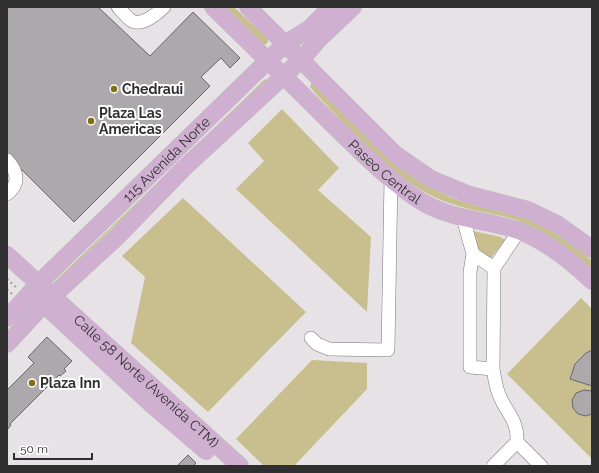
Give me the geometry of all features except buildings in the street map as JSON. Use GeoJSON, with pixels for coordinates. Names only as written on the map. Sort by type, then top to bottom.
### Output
{"type":"FeatureCollection","features":[{"type":"Feature","properties":{"kind":"main road","name":"Paseo Central"},"geometry":{"type":"LineString","coordinates":[[213,7],[356,146],[392,178],[423,202],[436,209],[463,218],[519,231],[541,241],[569,260],[592,281]]}},
{"type":"Feature","properties":{"kind":"main road","name":"Paseo Central"},"geometry":{"type":"LineString","coordinates":[[248,7],[302,59],[396,155],[431,179],[470,195],[528,210],[557,224],[592,249]]}},
{"type":"Feature","properties":{"kind":"main road","name":"115 Avenida Norte"},"geometry":{"type":"LineString","coordinates":[[7,344],[42,294],[285,44],[309,29],[331,7]]}},
{"type":"Feature","properties":{"kind":"main road"},"geometry":{"type":"LineString","coordinates":[[302,59],[353,7]]}},
{"type":"Feature","properties":{"kind":"main road","name":"115 Avenida Norte"},"geometry":{"type":"LineString","coordinates":[[7,318],[42,294],[117,237],[184,168],[302,59]]}},
{"type":"Feature","properties":{"kind":"main road"},"geometry":{"type":"LineString","coordinates":[[7,255],[42,294]]}},
{"type":"Feature","properties":{"kind":"main road"},"geometry":{"type":"LineString","coordinates":[[7,270],[42,294]]}},
{"type":"Feature","properties":{"kind":"main road","name":"Calle 58 Norte (Avenida CTM)"},"geometry":{"type":"LineString","coordinates":[[42,294],[150,403],[223,466]]}},
{"type":"Feature","properties":{"kind":"main road","name":"Calle 58 Norte (Avenida CTM)"},"geometry":{"type":"LineString","coordinates":[[42,294],[240,466]]}},
{"type":"Feature","properties":{"kind":"lane"},"geometry":{"type":"LineString","coordinates":[[118,7],[132,21],[142,22],[164,7]]}},
{"type":"Feature","properties":{"kind":"lane"},"geometry":{"type":"LineString","coordinates":[[7,160],[14,168],[17,175],[16,184],[7,194]]}},
{"type":"Feature","properties":{"kind":"lane"},"geometry":{"type":"LineString","coordinates":[[312,338],[317,344],[328,348],[388,350],[392,178]]}},
{"type":"Feature","properties":{"kind":"lane"},"geometry":{"type":"LineString","coordinates":[[463,218],[473,254],[470,272],[470,367],[493,369]]}},
{"type":"Feature","properties":{"kind":"lane"},"geometry":{"type":"LineString","coordinates":[[519,231],[494,268],[493,369],[498,394],[512,416],[518,430],[518,442],[541,466]]}},
{"type":"Feature","properties":{"kind":"lane"},"geometry":{"type":"LineString","coordinates":[[473,254],[494,268]]}},
{"type":"Feature","properties":{"kind":"lane"},"geometry":{"type":"LineString","coordinates":[[495,465],[518,442]]}},
{"type":"Feature","properties":{"kind":"shaded area"},"geometry":{"type":"Polygon","coordinates":[[[223,7],[234,7],[268,39],[268,42],[265,45],[261,43],[223,7]]]}},
{"type":"Feature","properties":{"kind":"shaded area"},"geometry":{"type":"Polygon","coordinates":[[[265,79],[267,81],[53,285],[52,284],[265,79]]]}},
{"type":"Feature","properties":{"kind":"shaded area"},"geometry":{"type":"Polygon","coordinates":[[[312,81],[400,168],[423,184],[458,200],[521,216],[546,227],[570,242],[585,254],[592,261],[592,270],[562,244],[527,224],[502,216],[449,203],[432,196],[415,186],[385,163],[356,136],[310,87],[312,81]]]}},
{"type":"Feature","properties":{"kind":"shaded area"},"geometry":{"type":"Polygon","coordinates":[[[282,109],[339,168],[318,190],[371,237],[367,312],[236,189],[264,161],[248,143],[282,109]]]}},
{"type":"Feature","properties":{"kind":"shaded area"},"geometry":{"type":"Polygon","coordinates":[[[183,198],[306,312],[208,412],[131,343],[145,277],[122,256],[183,198]]]}},
{"type":"Feature","properties":{"kind":"shaded area"},"geometry":{"type":"Polygon","coordinates":[[[469,230],[501,237],[505,240],[490,259],[475,250],[469,230]]]}},
{"type":"Feature","properties":{"kind":"shaded area"},"geometry":{"type":"Polygon","coordinates":[[[581,298],[592,309],[592,459],[507,374],[581,298]]]}},
{"type":"Feature","properties":{"kind":"shaded area"},"geometry":{"type":"Polygon","coordinates":[[[312,360],[367,363],[367,389],[294,466],[264,466],[236,439],[312,360]]]}},
{"type":"Feature","properties":{"kind":"place","name":"Chedraui"},"geometry":{"type":"Point","coordinates":[114,89]}},
{"type":"Feature","properties":{"kind":"place","name":"Plaza Las Americas"},"geometry":{"type":"Point","coordinates":[91,121]}},
{"type":"Feature","properties":{"kind":"place","name":"Plaza Inn"},"geometry":{"type":"Point","coordinates":[32,383]}}]}
